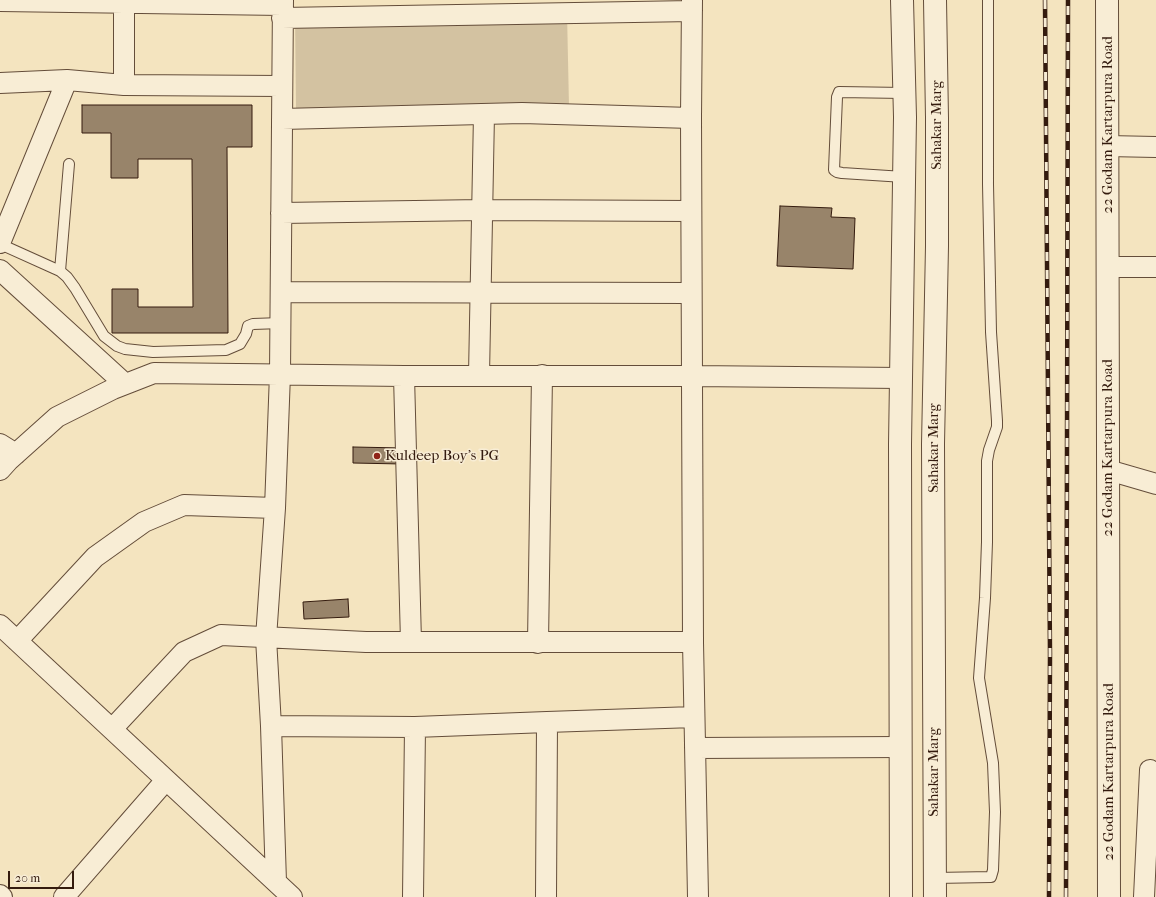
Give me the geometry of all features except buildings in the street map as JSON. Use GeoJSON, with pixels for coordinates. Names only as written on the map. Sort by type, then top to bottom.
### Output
{"type":"FeatureCollection","features":[{"type":"Feature","properties":{"kind":"street"},"geometry":{"type":"LineString","coordinates":[[901,897],[901,378],[904,177],[902,0]]}},
{"type":"Feature","properties":{"kind":"street","name":"Sahakar Marg"},"geometry":{"type":"LineString","coordinates":[[935,0],[937,118],[934,444],[935,887]]}},
{"type":"Feature","properties":{"kind":"street","name":"22 Godam Kartarpura Road"},"geometry":{"type":"LineString","coordinates":[[1107,0],[1109,897]]}},
{"type":"Feature","properties":{"kind":"street"},"geometry":{"type":"LineString","coordinates":[[0,1],[124,1],[282,8],[692,6],[692,642],[698,897]]}},
{"type":"Feature","properties":{"kind":"street"},"geometry":{"type":"LineString","coordinates":[[124,1],[124,85]]}},
{"type":"Feature","properties":{"kind":"street"},"geometry":{"type":"LineString","coordinates":[[276,882],[271,726],[266,638],[275,508],[280,374],[282,8]]}},
{"type":"Feature","properties":{"kind":"street"},"geometry":{"type":"LineString","coordinates":[[0,82],[67,80],[124,85],[282,86]]}},
{"type":"Feature","properties":{"kind":"street"},"geometry":{"type":"LineString","coordinates":[[0,244],[67,80]]}},
{"type":"Feature","properties":{"kind":"street"},"geometry":{"type":"LineString","coordinates":[[282,119],[522,113],[691,118]]}},
{"type":"Feature","properties":{"kind":"street"},"geometry":{"type":"LineString","coordinates":[[479,375],[484,114]]}},
{"type":"Feature","properties":{"kind":"street"},"geometry":{"type":"LineString","coordinates":[[1107,146],[1156,147]]}},
{"type":"Feature","properties":{"kind":"street"},"geometry":{"type":"LineString","coordinates":[[281,213],[482,210],[691,211]]}},
{"type":"Feature","properties":{"kind":"street"},"geometry":{"type":"LineString","coordinates":[[1108,267],[1156,267]]}},
{"type":"Feature","properties":{"kind":"street"},"geometry":{"type":"LineString","coordinates":[[0,270],[125,384]]}},
{"type":"Feature","properties":{"kind":"street"},"geometry":{"type":"LineString","coordinates":[[281,292],[692,293]]}},
{"type":"Feature","properties":{"kind":"street"},"geometry":{"type":"LineString","coordinates":[[0,470],[8,449],[57,417],[125,384],[154,373],[404,376],[542,375],[901,378]]}},
{"type":"Feature","properties":{"kind":"street"},"geometry":{"type":"LineString","coordinates":[[538,642],[542,375]]}},
{"type":"Feature","properties":{"kind":"street"},"geometry":{"type":"LineString","coordinates":[[404,376],[410,642]]}},
{"type":"Feature","properties":{"kind":"street"},"geometry":{"type":"LineString","coordinates":[[1108,470],[1156,484]]}},
{"type":"Feature","properties":{"kind":"street"},"geometry":{"type":"LineString","coordinates":[[17,642],[95,557],[144,522],[184,505],[275,508]]}},
{"type":"Feature","properties":{"kind":"street"},"geometry":{"type":"LineString","coordinates":[[0,625],[292,897]]}},
{"type":"Feature","properties":{"kind":"street"},"geometry":{"type":"LineString","coordinates":[[112,729],[184,652],[221,635],[366,642],[692,642]]}},
{"type":"Feature","properties":{"kind":"street"},"geometry":{"type":"LineString","coordinates":[[271,726],[415,727],[694,717]]}},
{"type":"Feature","properties":{"kind":"street"},"geometry":{"type":"LineString","coordinates":[[546,897],[547,722]]}},
{"type":"Feature","properties":{"kind":"street"},"geometry":{"type":"LineString","coordinates":[[413,897],[415,727]]}},
{"type":"Feature","properties":{"kind":"street"},"geometry":{"type":"LineString","coordinates":[[695,748],[901,747]]}},
{"type":"Feature","properties":{"kind":"street"},"geometry":{"type":"LineString","coordinates":[[1144,897],[1150,770]]}},
{"type":"Feature","properties":{"kind":"street"},"geometry":{"type":"LineString","coordinates":[[64,897],[166,780]]}},
{"type":"Feature","properties":{"kind":"lane"},"geometry":{"type":"LineString","coordinates":[[935,887],[991,877],[993,870],[995,812],[993,763],[979,678],[987,550],[988,460],[989,450],[997,427],[991,316],[988,184],[988,0]]}},
{"type":"Feature","properties":{"kind":"lane"},"geometry":{"type":"LineString","coordinates":[[904,93],[839,92],[837,97],[834,170],[842,173],[904,177]]}},
{"type":"Feature","properties":{"kind":"lane"},"geometry":{"type":"LineString","coordinates":[[60,271],[69,164]]}},
{"type":"Feature","properties":{"kind":"lane"},"geometry":{"type":"LineString","coordinates":[[0,244],[60,271],[67,277],[75,288],[104,336],[117,346],[125,349],[153,352],[226,350],[240,344],[246,334],[248,326],[253,324],[281,323]]}},
{"type":"Feature","properties":{"kind":"shaded area"},"geometry":{"type":"Polygon","coordinates":[[[567,12],[569,107],[296,110],[295,14],[567,12]]]}},
{"type":"Feature","properties":{"kind":"railway"},"geometry":{"type":"LineString","coordinates":[[1045,0],[1050,653],[1049,897]]}},
{"type":"Feature","properties":{"kind":"railway"},"geometry":{"type":"LineString","coordinates":[[1066,897],[1068,0]]}},
{"type":"Feature","properties":{"kind":"place","name":"Kuldeep Boy's PG"},"geometry":{"type":"Point","coordinates":[377,456]}}]}
